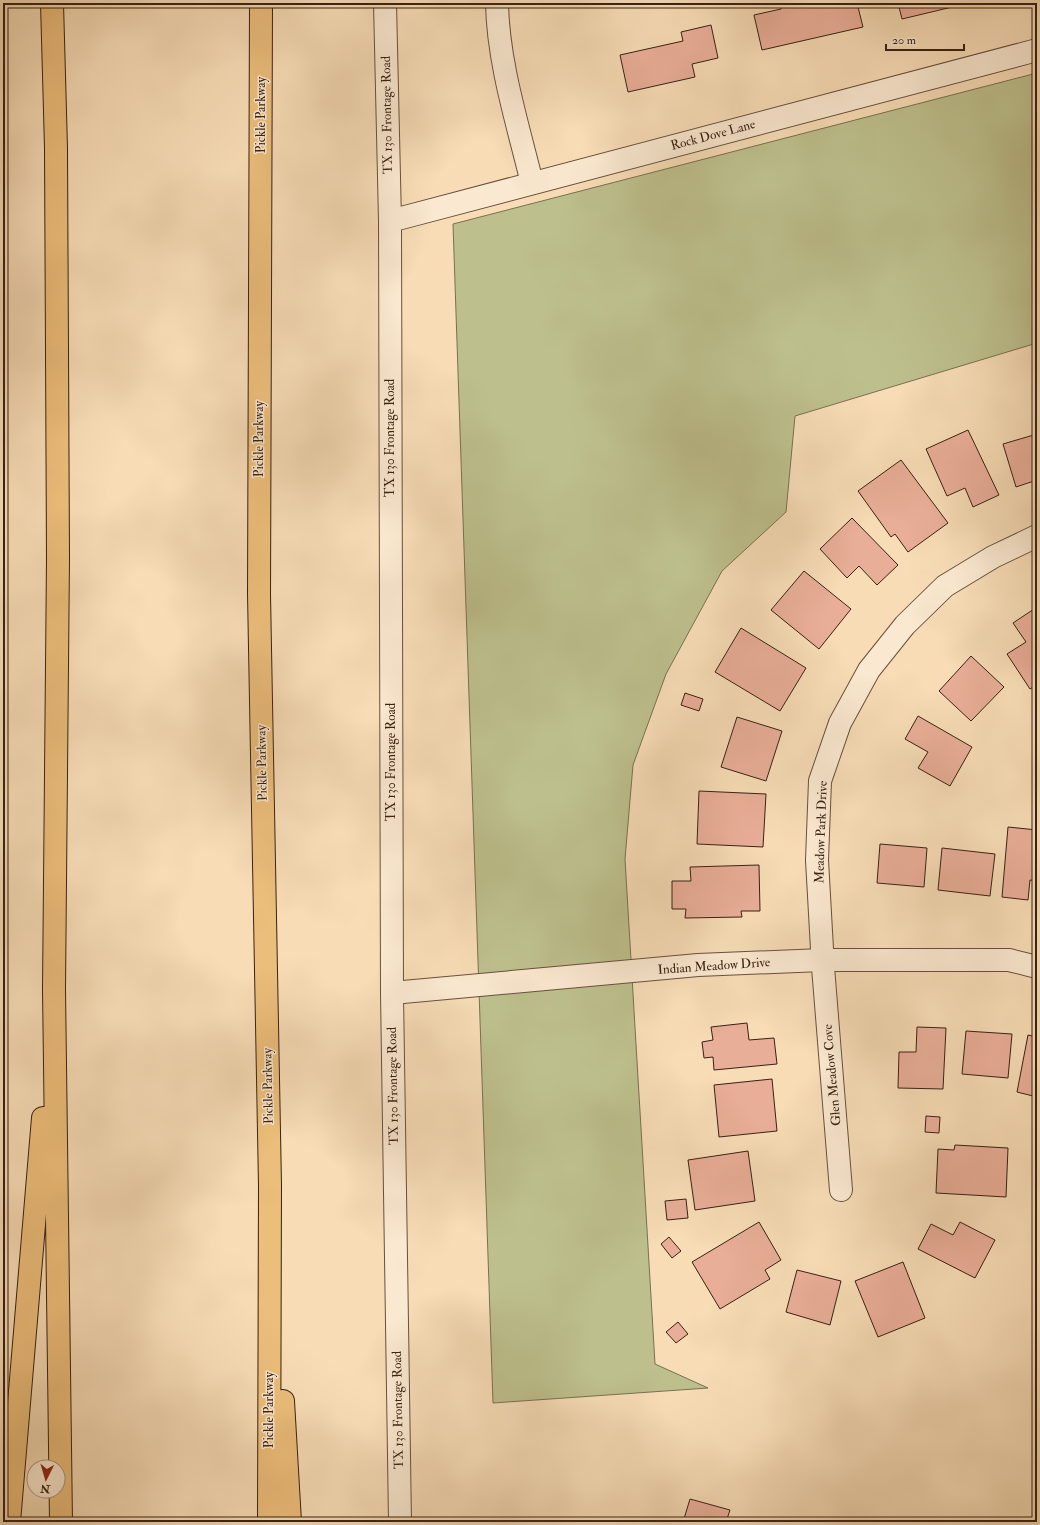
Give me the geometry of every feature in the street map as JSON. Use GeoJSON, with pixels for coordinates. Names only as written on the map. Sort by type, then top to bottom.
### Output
{"type":"FeatureCollection","features":[{"type":"Feature","properties":{"kind":"highway"},"geometry":{"type":"LineString","coordinates":[[52,3],[56,148],[58,550],[54,989],[61,1522]]}},
{"type":"Feature","properties":{"kind":"highway","name":"Pickle Parkway"},"geometry":{"type":"LineString","coordinates":[[261,3],[259,594],[270,1186],[269,1522]]}},
{"type":"Feature","properties":{"kind":"highway"},"geometry":{"type":"LineString","coordinates":[[9,1522],[54,989]]}},
{"type":"Feature","properties":{"kind":"highway"},"geometry":{"type":"LineString","coordinates":[[270,1186],[290,1522]]}},
{"type":"Feature","properties":{"kind":"street","name":"TX 130 Frontage Road"},"geometry":{"type":"LineString","coordinates":[[385,3],[390,221],[392,993],[400,1522]]}},
{"type":"Feature","properties":{"kind":"street"},"geometry":{"type":"LineString","coordinates":[[497,3],[498,29],[510,92],[532,183]]}},
{"type":"Feature","properties":{"kind":"street","name":"Rock Dove Lane"},"geometry":{"type":"LineString","coordinates":[[390,221],[1037,50]]}},
{"type":"Feature","properties":{"kind":"street","name":"Meadow Park Drive"},"geometry":{"type":"LineString","coordinates":[[822,960],[817,860],[820,781],[840,723],[869,670],[905,625],[946,586],[993,558],[1037,536]]}},
{"type":"Feature","properties":{"kind":"street","name":"Indian Meadow Drive"},"geometry":{"type":"LineString","coordinates":[[392,993],[698,965],[822,960],[1010,960],[1037,967]]}},
{"type":"Feature","properties":{"kind":"street","name":"Glen Meadow Cove"},"geometry":{"type":"LineString","coordinates":[[822,960],[841,1190]]}},
{"type":"Feature","properties":{"kind":"green space"},"geometry":{"type":"Polygon","coordinates":[[[1037,73],[1037,343],[795,416],[786,512],[722,571],[666,674],[633,765],[625,859],[655,1364],[708,1388],[493,1403],[453,224],[1037,73]]]}},
{"type":"Feature","properties":{"kind":"building"},"geometry":{"type":"Polygon","coordinates":[[[780,3],[857,3],[863,27],[762,50],[754,15],[781,9],[780,3]]]}},
{"type":"Feature","properties":{"kind":"building"},"geometry":{"type":"Polygon","coordinates":[[[898,3],[969,3],[902,19],[898,3]]]}},
{"type":"Feature","properties":{"kind":"building"},"geometry":{"type":"Polygon","coordinates":[[[711,25],[718,58],[692,64],[695,77],[628,92],[620,55],[683,41],[681,32],[711,25]]]}},
{"type":"Feature","properties":{"kind":"building"},"geometry":{"type":"Polygon","coordinates":[[[968,430],[999,495],[973,507],[965,488],[947,496],[926,449],[968,430]]]}},
{"type":"Feature","properties":{"kind":"building"},"geometry":{"type":"Polygon","coordinates":[[[1037,434],[1037,480],[1016,487],[1003,444],[1037,434]]]}},
{"type":"Feature","properties":{"kind":"building"},"geometry":{"type":"Polygon","coordinates":[[[901,460],[948,523],[908,552],[895,534],[891,537],[858,491],[901,460]]]}},
{"type":"Feature","properties":{"kind":"building"},"geometry":{"type":"Polygon","coordinates":[[[852,518],[898,565],[877,585],[859,566],[847,578],[820,549],[852,518]]]}},
{"type":"Feature","properties":{"kind":"building"},"geometry":{"type":"Polygon","coordinates":[[[804,571],[851,609],[819,649],[771,610],[804,571]]]}},
{"type":"Feature","properties":{"kind":"building"},"geometry":{"type":"Polygon","coordinates":[[[1034,609],[1037,613],[1037,685],[1030,689],[1007,654],[1026,642],[1013,623],[1034,609]]]}},
{"type":"Feature","properties":{"kind":"building"},"geometry":{"type":"Polygon","coordinates":[[[741,628],[806,668],[780,711],[715,672],[741,628]]]}},
{"type":"Feature","properties":{"kind":"building"},"geometry":{"type":"Polygon","coordinates":[[[971,656],[1004,687],[971,721],[939,691],[971,656]]]}},
{"type":"Feature","properties":{"kind":"building"},"geometry":{"type":"Polygon","coordinates":[[[685,693],[703,699],[699,711],[681,705],[685,693]]]}},
{"type":"Feature","properties":{"kind":"building"},"geometry":{"type":"Polygon","coordinates":[[[918,716],[972,747],[950,786],[918,768],[928,752],[905,739],[918,716]]]}},
{"type":"Feature","properties":{"kind":"building"},"geometry":{"type":"Polygon","coordinates":[[[737,717],[782,731],[766,781],[721,767],[737,717]]]}},
{"type":"Feature","properties":{"kind":"building"},"geometry":{"type":"Polygon","coordinates":[[[699,791],[766,794],[763,847],[697,844],[699,791]]]}},
{"type":"Feature","properties":{"kind":"building"},"geometry":{"type":"Polygon","coordinates":[[[1008,827],[1037,830],[1037,881],[1030,880],[1028,900],[1002,897],[1008,827]]]}},
{"type":"Feature","properties":{"kind":"building"},"geometry":{"type":"Polygon","coordinates":[[[880,844],[927,848],[924,887],[877,883],[880,844]]]}},
{"type":"Feature","properties":{"kind":"building"},"geometry":{"type":"Polygon","coordinates":[[[942,848],[995,854],[990,896],[938,890],[942,848]]]}},
{"type":"Feature","properties":{"kind":"building"},"geometry":{"type":"Polygon","coordinates":[[[759,865],[760,911],[741,911],[742,917],[685,918],[686,909],[672,909],[672,881],[691,881],[690,867],[759,865]]]}},
{"type":"Feature","properties":{"kind":"building"},"geometry":{"type":"Polygon","coordinates":[[[747,1023],[749,1040],[774,1038],[777,1064],[714,1070],[713,1057],[704,1058],[702,1042],[713,1040],[711,1027],[747,1023]]]}},
{"type":"Feature","properties":{"kind":"building"},"geometry":{"type":"Polygon","coordinates":[[[917,1027],[946,1028],[943,1089],[898,1088],[899,1052],[916,1052],[917,1027]]]}},
{"type":"Feature","properties":{"kind":"building"},"geometry":{"type":"Polygon","coordinates":[[[966,1031],[1012,1034],[1008,1078],[962,1074],[966,1031]]]}},
{"type":"Feature","properties":{"kind":"building"},"geometry":{"type":"Polygon","coordinates":[[[1028,1035],[1037,1037],[1037,1097],[1017,1092],[1028,1035]]]}},
{"type":"Feature","properties":{"kind":"building"},"geometry":{"type":"Polygon","coordinates":[[[772,1079],[777,1131],[719,1137],[714,1085],[772,1079]]]}},
{"type":"Feature","properties":{"kind":"building"},"geometry":{"type":"Polygon","coordinates":[[[926,1116],[940,1117],[939,1133],[925,1132],[926,1116]]]}},
{"type":"Feature","properties":{"kind":"building"},"geometry":{"type":"Polygon","coordinates":[[[955,1145],[1008,1148],[1006,1197],[936,1193],[938,1149],[954,1150],[955,1145]]]}},
{"type":"Feature","properties":{"kind":"building"},"geometry":{"type":"Polygon","coordinates":[[[748,1151],[755,1201],[695,1210],[688,1160],[748,1151]]]}},
{"type":"Feature","properties":{"kind":"building"},"geometry":{"type":"Polygon","coordinates":[[[686,1199],[688,1218],[667,1220],[665,1201],[686,1199]]]}},
{"type":"Feature","properties":{"kind":"building"},"geometry":{"type":"Polygon","coordinates":[[[759,1222],[781,1260],[765,1270],[770,1279],[720,1309],[692,1262],[759,1222]]]}},
{"type":"Feature","properties":{"kind":"building"},"geometry":{"type":"Polygon","coordinates":[[[960,1222],[995,1240],[975,1278],[918,1249],[931,1224],[953,1235],[960,1222]]]}},
{"type":"Feature","properties":{"kind":"building"},"geometry":{"type":"Polygon","coordinates":[[[669,1237],[681,1251],[672,1258],[661,1244],[669,1237]]]}},
{"type":"Feature","properties":{"kind":"building"},"geometry":{"type":"Polygon","coordinates":[[[903,1262],[925,1318],[878,1337],[855,1281],[903,1262]]]}},
{"type":"Feature","properties":{"kind":"building"},"geometry":{"type":"Polygon","coordinates":[[[797,1270],[841,1281],[830,1325],[786,1312],[797,1270]]]}},
{"type":"Feature","properties":{"kind":"building"},"geometry":{"type":"Polygon","coordinates":[[[678,1322],[688,1334],[676,1343],[666,1332],[678,1322]]]}},
{"type":"Feature","properties":{"kind":"building"},"geometry":{"type":"Polygon","coordinates":[[[690,1499],[730,1510],[726,1522],[683,1522],[690,1499]]]}}]}
